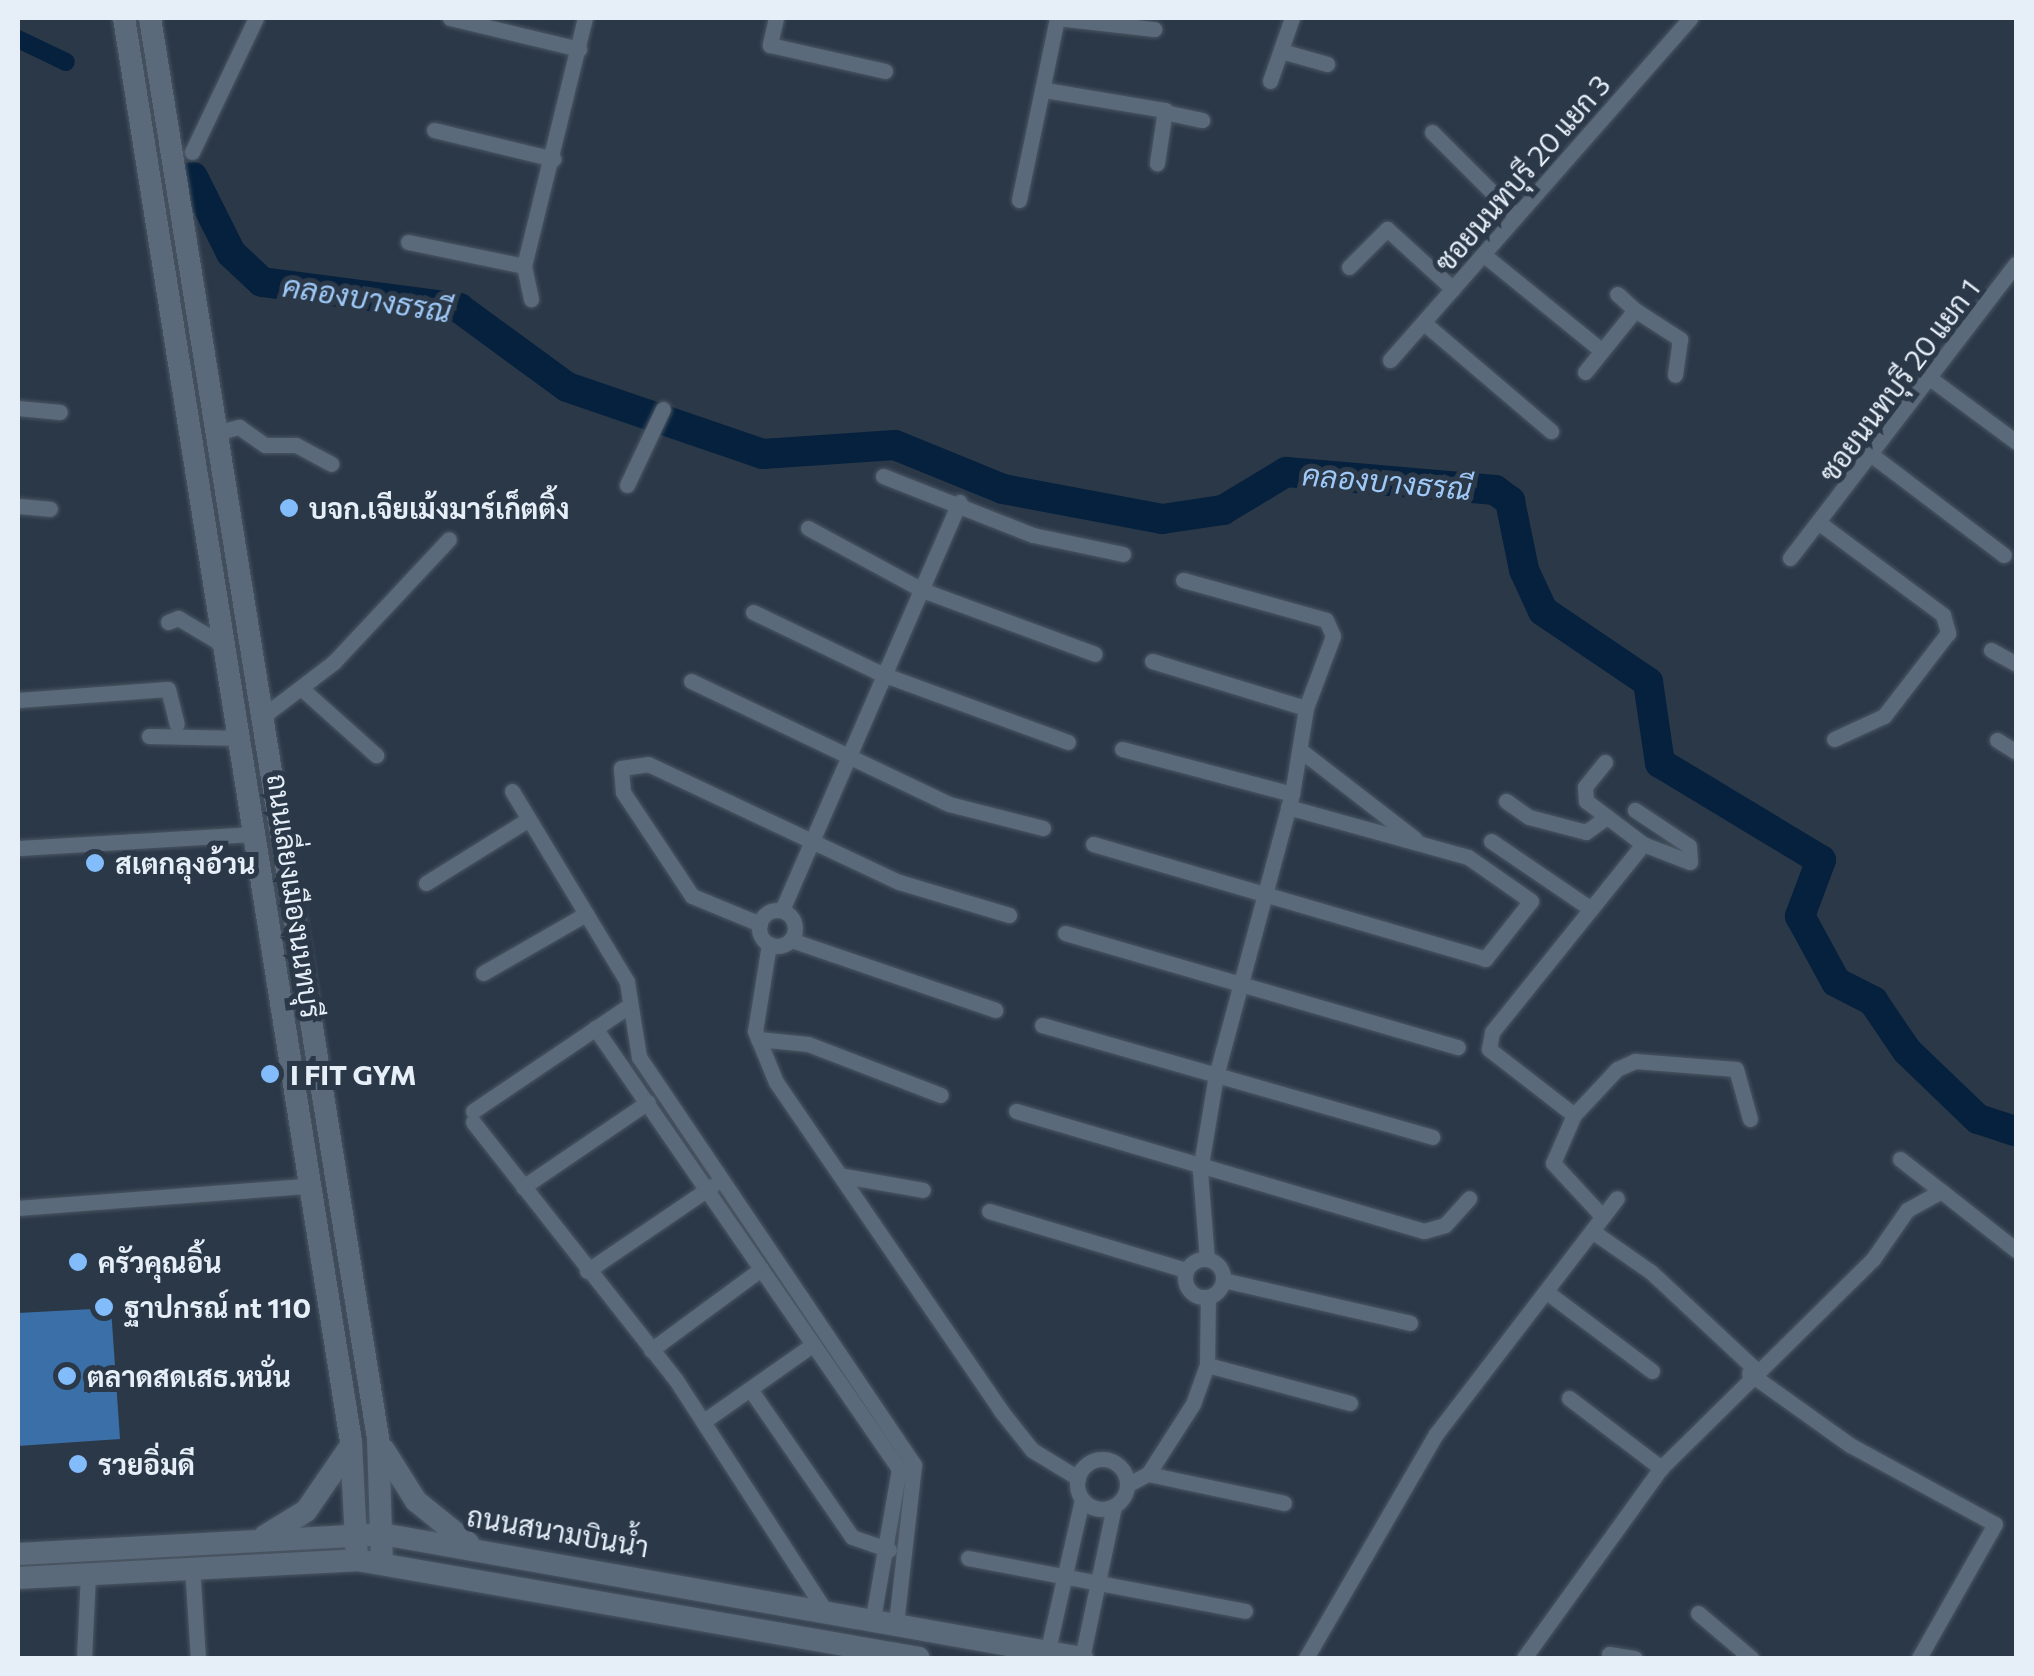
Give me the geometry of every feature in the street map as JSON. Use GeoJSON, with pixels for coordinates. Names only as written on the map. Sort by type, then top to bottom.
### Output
{"type":"FeatureCollection","features":[{"type":"Feature","properties":{"kind":"main road","name":"ถนนเลี่ยงเมืองนนทบุรี"},"geometry":{"type":"LineString","coordinates":[[124,18],[242,738],[307,1186],[352,1442],[358,1560]]}},
{"type":"Feature","properties":{"kind":"main road","name":"ถนนเลี่ยงเมืองนนทบุรี"},"geometry":{"type":"LineString","coordinates":[[150,18],[378,1438],[382,1563]]}},
{"type":"Feature","properties":{"kind":"main road"},"geometry":{"type":"LineString","coordinates":[[190,420],[216,434]]}},
{"type":"Feature","properties":{"kind":"main road"},"geometry":{"type":"LineString","coordinates":[[378,1438],[416,1502],[470,1544]]}},
{"type":"Feature","properties":{"kind":"main road"},"geometry":{"type":"LineString","coordinates":[[258,1540],[306,1511],[336,1478],[352,1442]]}},
{"type":"Feature","properties":{"kind":"main road","name":"ถนนสนามบินน้ำ"},"geometry":{"type":"LineString","coordinates":[[18,1554],[382,1534],[470,1544],[1047,1655],[1082,1658]]}},
{"type":"Feature","properties":{"kind":"main road"},"geometry":{"type":"LineString","coordinates":[[18,1578],[358,1560],[916,1658],[920,1628]]}},
{"type":"Feature","properties":{"kind":"main road"},"geometry":{"type":"LineString","coordinates":[[870,1648],[884,1621]]}},
{"type":"Feature","properties":{"kind":"street"},"geometry":{"type":"LineString","coordinates":[[192,152],[256,18]]}},
{"type":"Feature","properties":{"kind":"street"},"geometry":{"type":"LineString","coordinates":[[450,18],[579,48]]}},
{"type":"Feature","properties":{"kind":"street"},"geometry":{"type":"LineString","coordinates":[[530,299],[524,266],[554,159],[586,18]]}},
{"type":"Feature","properties":{"kind":"street"},"geometry":{"type":"LineString","coordinates":[[776,18],[770,45],[885,71]]}},
{"type":"Feature","properties":{"kind":"street"},"geometry":{"type":"LineString","coordinates":[[1020,200],[1046,90],[1057,18],[1154,30]]}},
{"type":"Feature","properties":{"kind":"street"},"geometry":{"type":"LineString","coordinates":[[1270,81],[1292,18]]}},
{"type":"Feature","properties":{"kind":"street","name":"ซอยนนทบุรี 20 แยก 3"},"geometry":{"type":"LineString","coordinates":[[1390,360],[1690,18]]}},
{"type":"Feature","properties":{"kind":"street"},"geometry":{"type":"LineString","coordinates":[[1280,51],[1327,64]]}},
{"type":"Feature","properties":{"kind":"street"},"geometry":{"type":"LineString","coordinates":[[1046,90],[1202,120]]}},
{"type":"Feature","properties":{"kind":"street"},"geometry":{"type":"LineString","coordinates":[[1157,164],[1169,113]]}},
{"type":"Feature","properties":{"kind":"street"},"geometry":{"type":"LineString","coordinates":[[434,130],[554,159]]}},
{"type":"Feature","properties":{"kind":"street"},"geometry":{"type":"LineString","coordinates":[[1432,132],[1516,216]]}},
{"type":"Feature","properties":{"kind":"street"},"geometry":{"type":"LineString","coordinates":[[1349,267],[1387,229],[1452,289]]}},
{"type":"Feature","properties":{"kind":"street"},"geometry":{"type":"LineString","coordinates":[[408,242],[524,266]]}},
{"type":"Feature","properties":{"kind":"street"},"geometry":{"type":"LineString","coordinates":[[1484,255],[1602,351]]}},
{"type":"Feature","properties":{"kind":"street","name":"ซอยนนทบุรี 20 แยก 1"},"geometry":{"type":"LineString","coordinates":[[1790,558],[1822,525],[2016,264]]}},
{"type":"Feature","properties":{"kind":"street"},"geometry":{"type":"LineString","coordinates":[[1617,294],[1634,310],[1680,339],[1675,375]]}},
{"type":"Feature","properties":{"kind":"street"},"geometry":{"type":"LineString","coordinates":[[1585,372],[1634,310]]}},
{"type":"Feature","properties":{"kind":"street"},"geometry":{"type":"LineString","coordinates":[[1424,323],[1551,432]]}},
{"type":"Feature","properties":{"kind":"street"},"geometry":{"type":"LineString","coordinates":[[1931,380],[2016,442]]}},
{"type":"Feature","properties":{"kind":"street"},"geometry":{"type":"LineString","coordinates":[[18,408],[60,412]]}},
{"type":"Feature","properties":{"kind":"street"},"geometry":{"type":"LineString","coordinates":[[626,485],[658,430],[662,411]]}},
{"type":"Feature","properties":{"kind":"street"},"geometry":{"type":"LineString","coordinates":[[216,434],[240,427],[265,445],[296,445],[331,464]]}},
{"type":"Feature","properties":{"kind":"street"},"geometry":{"type":"LineString","coordinates":[[1873,456],[2004,555]]}},
{"type":"Feature","properties":{"kind":"street"},"geometry":{"type":"LineString","coordinates":[[884,476],[960,502],[1032,535],[1123,554]]}},
{"type":"Feature","properties":{"kind":"street"},"geometry":{"type":"LineString","coordinates":[[760,924],[782,910],[960,502]]}},
{"type":"Feature","properties":{"kind":"street"},"geometry":{"type":"LineString","coordinates":[[18,506],[50,509]]}},
{"type":"Feature","properties":{"kind":"street"},"geometry":{"type":"LineString","coordinates":[[1822,525],[1943,615],[1948,633],[1884,716],[1834,740]]}},
{"type":"Feature","properties":{"kind":"street"},"geometry":{"type":"LineString","coordinates":[[808,528],[922,590],[1095,654]]}},
{"type":"Feature","properties":{"kind":"street"},"geometry":{"type":"LineString","coordinates":[[262,717],[301,688],[449,539]]}},
{"type":"Feature","properties":{"kind":"street"},"geometry":{"type":"LineString","coordinates":[[1183,580],[1326,620],[1333,636],[1306,708],[1290,801],[1236,983],[1216,1075],[1200,1170],[1206,1259],[1224,1280],[1410,1323]]}},
{"type":"Feature","properties":{"kind":"street"},"geometry":{"type":"LineString","coordinates":[[753,612],[882,674],[1068,742]]}},
{"type":"Feature","properties":{"kind":"street"},"geometry":{"type":"LineString","coordinates":[[168,622],[178,618],[227,647]]}},
{"type":"Feature","properties":{"kind":"street"},"geometry":{"type":"LineString","coordinates":[[1991,650],[2016,664]]}},
{"type":"Feature","properties":{"kind":"street"},"geometry":{"type":"LineString","coordinates":[[1152,661],[1306,708]]}},
{"type":"Feature","properties":{"kind":"street"},"geometry":{"type":"LineString","coordinates":[[691,682],[845,759],[949,804],[1044,828]]}},
{"type":"Feature","properties":{"kind":"street"},"geometry":{"type":"LineString","coordinates":[[301,688],[376,755]]}},
{"type":"Feature","properties":{"kind":"street"},"geometry":{"type":"LineString","coordinates":[[18,700],[168,689],[177,724]]}},
{"type":"Feature","properties":{"kind":"street"},"geometry":{"type":"LineString","coordinates":[[149,736],[242,738]]}},
{"type":"Feature","properties":{"kind":"street"},"geometry":{"type":"LineString","coordinates":[[1997,740],[2016,752]]}},
{"type":"Feature","properties":{"kind":"street"},"geometry":{"type":"LineString","coordinates":[[1093,844],[1484,959],[1531,901],[1468,857],[1122,749]]}},
{"type":"Feature","properties":{"kind":"street"},"geometry":{"type":"LineString","coordinates":[[1300,750],[1420,843]]}},
{"type":"Feature","properties":{"kind":"street"},"geometry":{"type":"LineString","coordinates":[[1605,762],[1584,793],[1606,816],[1643,844],[1683,865],[1692,855],[1636,810]]}},
{"type":"Feature","properties":{"kind":"street"},"geometry":{"type":"LineString","coordinates":[[1008,915],[899,882],[648,764],[620,768],[623,792],[692,896],[760,924],[769,944],[755,994],[758,1040],[776,1082],[844,1176],[1001,1411],[1032,1450],[1078,1478],[1082,1499],[1061,1578],[1047,1655]]}},
{"type":"Feature","properties":{"kind":"street"},"geometry":{"type":"LineString","coordinates":[[512,791],[627,982],[640,1057],[761,1269],[812,1345],[844,1376]]}},
{"type":"Feature","properties":{"kind":"street"},"geometry":{"type":"LineString","coordinates":[[1506,801],[1540,821],[1586,832],[1606,816]]}},
{"type":"Feature","properties":{"kind":"street"},"geometry":{"type":"LineString","coordinates":[[426,883],[528,820]]}},
{"type":"Feature","properties":{"kind":"street"},"geometry":{"type":"LineString","coordinates":[[18,848],[257,834]]}},
{"type":"Feature","properties":{"kind":"street"},"geometry":{"type":"LineString","coordinates":[[1491,841],[1591,909]]}},
{"type":"Feature","properties":{"kind":"street"},"geometry":{"type":"LineString","coordinates":[[1574,1115],[1489,1049],[1492,1032],[1643,844]]}},
{"type":"Feature","properties":{"kind":"street"},"geometry":{"type":"LineString","coordinates":[[782,910],[794,919],[791,940]]}},
{"type":"Feature","properties":{"kind":"street"},"geometry":{"type":"LineString","coordinates":[[483,973],[586,914]]}},
{"type":"Feature","properties":{"kind":"street"},"geometry":{"type":"LineString","coordinates":[[1064,933],[1458,1047]]}},
{"type":"Feature","properties":{"kind":"street"},"geometry":{"type":"LineString","coordinates":[[769,944],[791,940],[995,1010]]}},
{"type":"Feature","properties":{"kind":"street"},"geometry":{"type":"LineString","coordinates":[[630,1005],[473,1116],[523,1187],[704,1421],[825,1610]]}},
{"type":"Feature","properties":{"kind":"street"},"geometry":{"type":"LineString","coordinates":[[1042,1026],[1432,1137]]}},
{"type":"Feature","properties":{"kind":"street"},"geometry":{"type":"LineString","coordinates":[[594,1028],[714,1186],[906,1466],[903,1552],[884,1621]]}},
{"type":"Feature","properties":{"kind":"street"},"geometry":{"type":"LineString","coordinates":[[758,1040],[808,1044],[941,1095]]}},
{"type":"Feature","properties":{"kind":"street"},"geometry":{"type":"LineString","coordinates":[[624,1064],[640,1057]]}},
{"type":"Feature","properties":{"kind":"street"},"geometry":{"type":"LineString","coordinates":[[1602,1216],[1553,1163],[1574,1115],[1617,1068],[1635,1061],[1736,1069],[1750,1119]]}},
{"type":"Feature","properties":{"kind":"street"},"geometry":{"type":"LineString","coordinates":[[523,1187],[648,1102]]}},
{"type":"Feature","properties":{"kind":"street"},"geometry":{"type":"LineString","coordinates":[[1016,1111],[1200,1170],[1424,1230],[1444,1225],[1469,1198]]}},
{"type":"Feature","properties":{"kind":"street"},"geometry":{"type":"LineString","coordinates":[[1900,1159],[2016,1250]]}},
{"type":"Feature","properties":{"kind":"street"},"geometry":{"type":"LineString","coordinates":[[844,1176],[922,1190]]}},
{"type":"Feature","properties":{"kind":"street"},"geometry":{"type":"LineString","coordinates":[[18,1208],[307,1186]]}},
{"type":"Feature","properties":{"kind":"street"},"geometry":{"type":"LineString","coordinates":[[587,1271],[714,1186]]}},
{"type":"Feature","properties":{"kind":"street"},"geometry":{"type":"LineString","coordinates":[[1524,1658],[1661,1468],[1752,1371],[1874,1259],[1893,1222],[1941,1191]]}},
{"type":"Feature","properties":{"kind":"street"},"geometry":{"type":"LineString","coordinates":[[1306,1658],[1436,1434],[1618,1198]]}},
{"type":"Feature","properties":{"kind":"street"},"geometry":{"type":"LineString","coordinates":[[988,1211],[1186,1270],[1206,1259]]}},
{"type":"Feature","properties":{"kind":"street"},"geometry":{"type":"LineString","coordinates":[[1592,1231],[1651,1272],[1752,1371],[1850,1445],[1994,1524],[1919,1658]]}},
{"type":"Feature","properties":{"kind":"street"},"geometry":{"type":"LineString","coordinates":[[651,1350],[761,1269]]}},
{"type":"Feature","properties":{"kind":"street"},"geometry":{"type":"LineString","coordinates":[[1186,1270],[1189,1290],[1208,1297]]}},
{"type":"Feature","properties":{"kind":"street"},"geometry":{"type":"LineString","coordinates":[[1082,1658],[1114,1506],[1127,1485],[1148,1474],[1178,1434],[1207,1365],[1208,1297],[1224,1280]]}},
{"type":"Feature","properties":{"kind":"street"},"geometry":{"type":"LineString","coordinates":[[1548,1293],[1652,1371]]}},
{"type":"Feature","properties":{"kind":"street"},"geometry":{"type":"LineString","coordinates":[[704,1421],[812,1345]]}},
{"type":"Feature","properties":{"kind":"street"},"geometry":{"type":"LineString","coordinates":[[1207,1365],[1350,1403]]}},
{"type":"Feature","properties":{"kind":"street"},"geometry":{"type":"LineString","coordinates":[[750,1389],[852,1536],[903,1552]]}},
{"type":"Feature","properties":{"kind":"street"},"geometry":{"type":"LineString","coordinates":[[1570,1398],[1661,1468]]}},
{"type":"Feature","properties":{"kind":"street"},"geometry":{"type":"LineString","coordinates":[[1078,1478],[1104,1460],[1122,1470],[1127,1485]]}},
{"type":"Feature","properties":{"kind":"street"},"geometry":{"type":"LineString","coordinates":[[884,1621],[882,1548],[906,1466]]}},
{"type":"Feature","properties":{"kind":"street"},"geometry":{"type":"LineString","coordinates":[[1148,1474],[1284,1502]]}},
{"type":"Feature","properties":{"kind":"street"},"geometry":{"type":"LineString","coordinates":[[1082,1499],[1114,1506]]}},
{"type":"Feature","properties":{"kind":"street"},"geometry":{"type":"LineString","coordinates":[[968,1558],[1245,1611]]}},
{"type":"Feature","properties":{"kind":"street"},"geometry":{"type":"LineString","coordinates":[[192,1566],[198,1658]]}},
{"type":"Feature","properties":{"kind":"street"},"geometry":{"type":"LineString","coordinates":[[84,1658],[88,1572]]}},
{"type":"Feature","properties":{"kind":"street"},"geometry":{"type":"LineString","coordinates":[[1698,1613],[1751,1658]]}},
{"type":"Feature","properties":{"kind":"street"},"geometry":{"type":"LineString","coordinates":[[802,1636],[812,1658]]}},
{"type":"Feature","properties":{"kind":"street"},"geometry":{"type":"LineString","coordinates":[[1610,1654],[1635,1658]]}},
{"type":"Feature","properties":{"kind":"building","name":"ตลาดสดเสธ.หนั่น"},"geometry":{"type":"Polygon","coordinates":[[[111,1308],[120,1439],[18,1446],[18,1313],[111,1308]]]}},
{"type":"Feature","properties":{"kind":"waterway","name":"คลองบางธรณี"},"geometry":{"type":"LineString","coordinates":[[18,39],[66,62]]}},
{"type":"Feature","properties":{"kind":"waterway","name":"คลองบางธรณี"},"geometry":{"type":"LineString","coordinates":[[193,177],[231,253],[262,282],[459,308],[567,387],[763,454],[895,445],[1003,489],[1162,519],[1223,510],[1286,472],[1495,490],[1510,501],[1524,570],[1543,611],[1648,682],[1660,763],[1821,860],[1800,916],[1836,982],[1873,1001],[1907,1051],[1978,1119],[2016,1131]]}},
{"type":"Feature","properties":{"kind":"place","name":"บจก.เจียเม้งมาร์เก็ตติ้ง"},"geometry":{"type":"Point","coordinates":[289,508]}},
{"type":"Feature","properties":{"kind":"place","name":"สเตกลุงอ้วน"},"geometry":{"type":"Point","coordinates":[95,863]}},
{"type":"Feature","properties":{"kind":"place","name":"I FIT GYM"},"geometry":{"type":"Point","coordinates":[270,1074]}},
{"type":"Feature","properties":{"kind":"place","name":"ครัวคุณอิ้น"},"geometry":{"type":"Point","coordinates":[78,1262]}},
{"type":"Feature","properties":{"kind":"place","name":"ฐาปกรณ์ nt 110"},"geometry":{"type":"Point","coordinates":[104,1307]}},
{"type":"Feature","properties":{"kind":"place","name":"ตลาดสดเสธ.หนั่น"},"geometry":{"type":"Point","coordinates":[67,1376]}},
{"type":"Feature","properties":{"kind":"place","name":"รวยอิ่มดี"},"geometry":{"type":"Point","coordinates":[78,1464]}}]}
